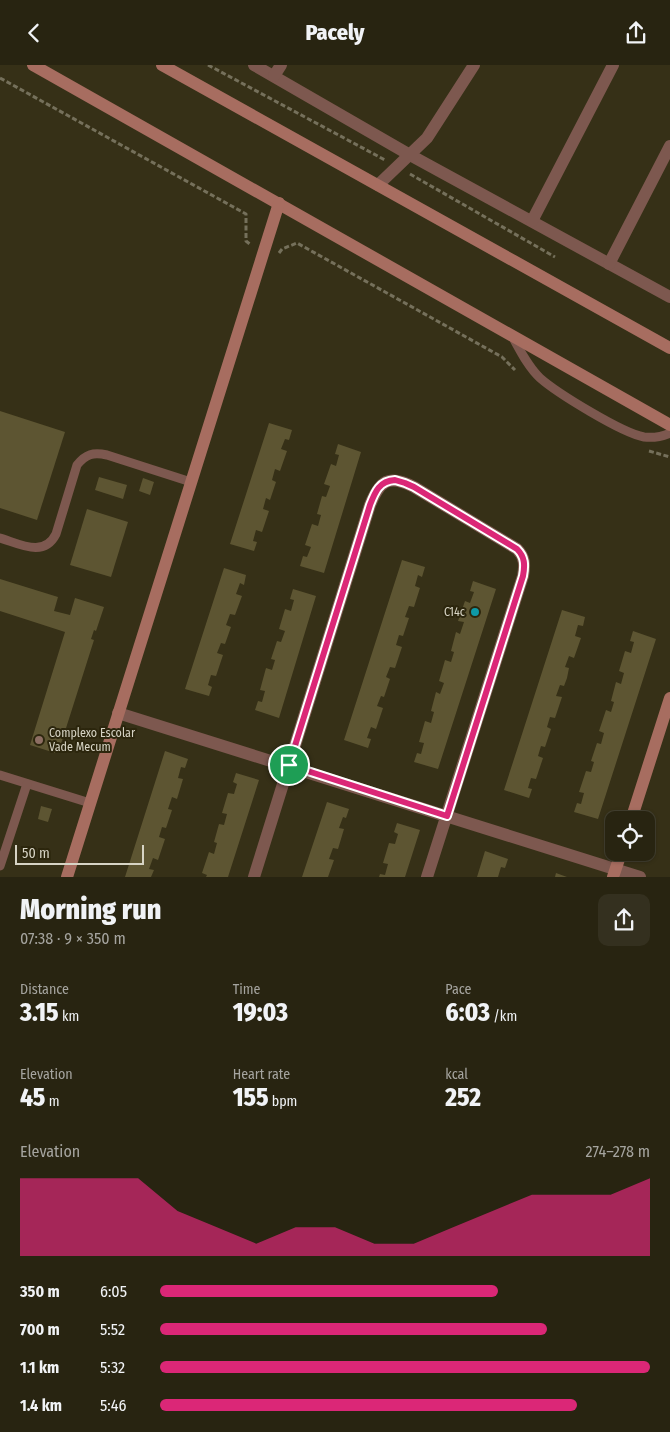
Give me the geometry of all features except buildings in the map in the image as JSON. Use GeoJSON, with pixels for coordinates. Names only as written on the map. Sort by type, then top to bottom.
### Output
{"type":"FeatureCollection","features":[{"type":"Feature","properties":{"kind":"street"},"geometry":{"type":"LineString","coordinates":[[33,65],[670,425]]}},
{"type":"Feature","properties":{"kind":"street"},"geometry":{"type":"LineString","coordinates":[[162,65],[670,348]]}},
{"type":"Feature","properties":{"kind":"street"},"geometry":{"type":"LineString","coordinates":[[254,65],[278,70],[410,155],[670,297]]}},
{"type":"Feature","properties":{"kind":"street"},"geometry":{"type":"LineString","coordinates":[[378,185],[427,138],[474,65]]}},
{"type":"Feature","properties":{"kind":"street"},"geometry":{"type":"LineString","coordinates":[[532,221],[613,65]]}},
{"type":"Feature","properties":{"kind":"street"},"geometry":{"type":"LineString","coordinates":[[610,264],[670,146]]}},
{"type":"Feature","properties":{"kind":"street"},"geometry":{"type":"LineString","coordinates":[[67,877],[279,203]]}},
{"type":"Feature","properties":{"kind":"street"},"geometry":{"type":"LineString","coordinates":[[254,877],[370,505],[383,483],[389,481],[401,481],[414,487],[517,549],[523,557],[524,563],[523,576],[427,877]]}},
{"type":"Feature","properties":{"kind":"street"},"geometry":{"type":"LineString","coordinates":[[634,811],[670,698]]}},
{"type":"Feature","properties":{"kind":"street"},"geometry":{"type":"LineString","coordinates":[[118,713],[289,765],[614,873],[640,877]]}},
{"type":"Feature","properties":{"kind":"street"},"geometry":{"type":"LineString","coordinates":[[614,873],[618,861]]}},
{"type":"Feature","properties":{"kind":"lane"},"geometry":{"type":"LineString","coordinates":[[510,334],[539,377],[560,393],[624,430],[642,436],[658,438],[670,433]]}},
{"type":"Feature","properties":{"kind":"lane"},"geometry":{"type":"LineString","coordinates":[[0,538],[36,548],[45,547],[52,542],[77,465],[90,454],[107,455],[191,482]]}},
{"type":"Feature","properties":{"kind":"lane"},"geometry":{"type":"LineString","coordinates":[[0,775],[90,803]]}},
{"type":"Feature","properties":{"kind":"lane"},"geometry":{"type":"LineString","coordinates":[[0,866],[27,783]]}},
{"type":"Feature","properties":{"kind":"path"},"geometry":{"type":"LineString","coordinates":[[0,78],[246,214],[246,241],[262,253],[275,260],[282,249],[297,243],[502,357],[516,370]]}},
{"type":"Feature","properties":{"kind":"path"},"geometry":{"type":"LineString","coordinates":[[644,450],[670,457]]}},
{"type":"Feature","properties":{"kind":"place","name":"C14c"},"geometry":{"type":"Point","coordinates":[475,612]}},
{"type":"Feature","properties":{"kind":"place","name":"Complexo Escolar Vade Mecum"},"geometry":{"type":"Point","coordinates":[39,740]}},
{"type":"Feature","properties":{"kind":"route"},"geometry":{"type":"LineString","coordinates":[[395,480],[414,487],[521,553],[524,563],[523,576],[447,816],[289,765],[370,505],[378,487],[383,483],[395,480]]}}]}
